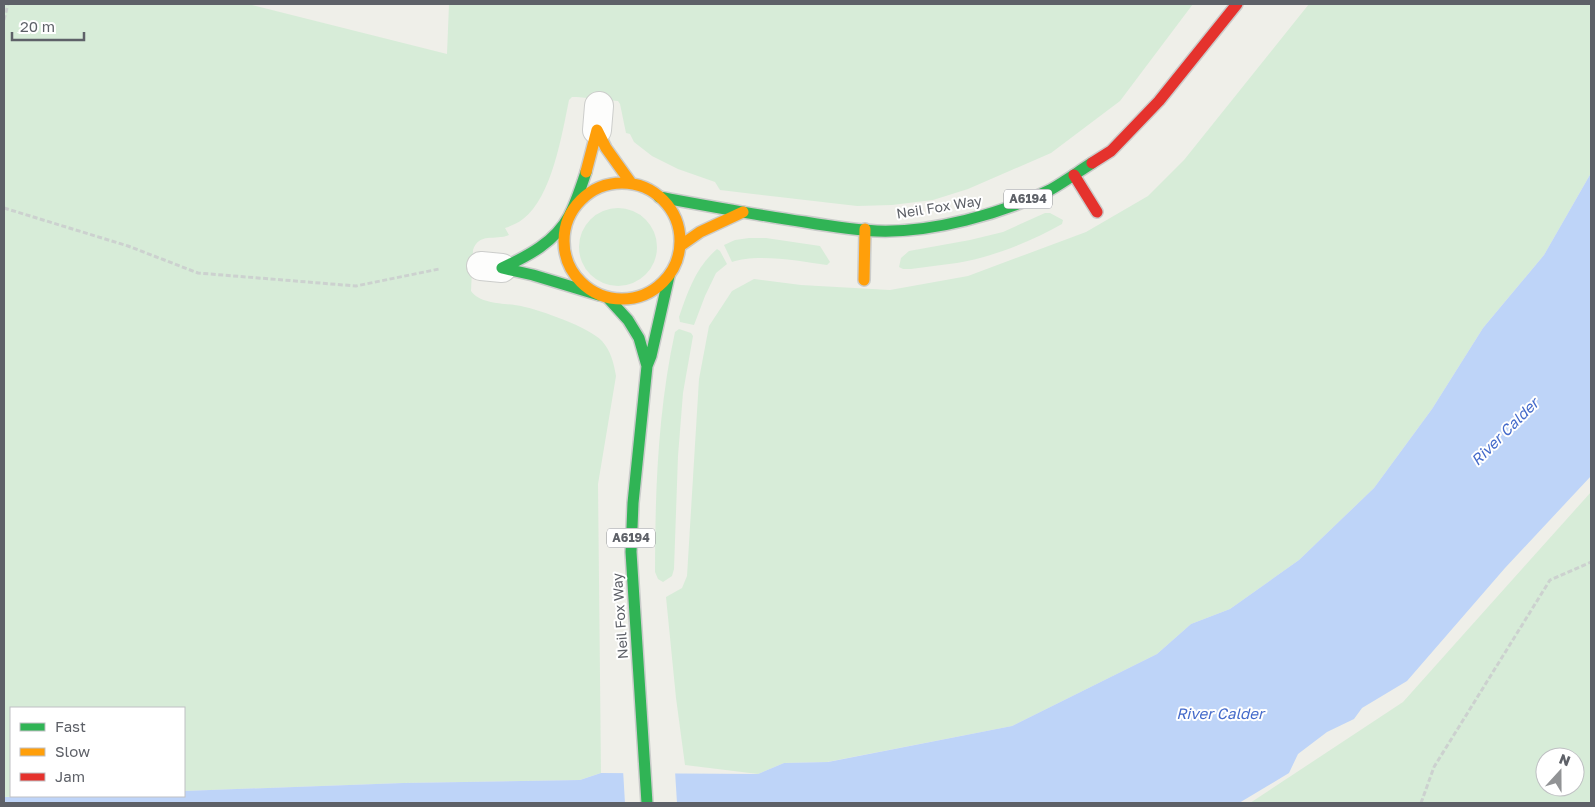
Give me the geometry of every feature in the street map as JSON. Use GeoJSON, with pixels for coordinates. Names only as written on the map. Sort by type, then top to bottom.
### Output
{"type":"FeatureCollection","features":[{"type":"Feature","properties":{"kind":"main road","name":"Neil Fox Way"},"geometry":{"type":"LineString","coordinates":[[659,197],[830,226],[865,230],[916,228],[973,219],[1020,203],[1051,189],[1111,151],[1159,101],[1237,4]]}},
{"type":"Feature","properties":{"kind":"main road"},"geometry":{"type":"LineString","coordinates":[[604,296],[533,275],[491,267],[530,255],[552,238],[569,217],[586,173],[598,118],[606,148],[630,184]]}},
{"type":"Feature","properties":{"kind":"main road"},"geometry":{"type":"LineString","coordinates":[[1074,174],[1097,212]]}},
{"type":"Feature","properties":{"kind":"main road","name":"Neil Fox Way"},"geometry":{"type":"LineString","coordinates":[[647,803],[631,552],[634,493],[647,366],[651,356],[669,276],[678,258],[680,238],[676,218],[665,201],[648,189],[630,184],[612,184],[594,190],[579,201],[569,217],[564,235],[565,254],[572,271],[583,285],[604,296],[617,300],[636,298],[654,290],[669,276]]}},
{"type":"Feature","properties":{"kind":"main road"},"geometry":{"type":"LineString","coordinates":[[680,246],[700,232],[743,212]]}},
{"type":"Feature","properties":{"kind":"main road"},"geometry":{"type":"LineString","coordinates":[[864,280],[865,230]]}},
{"type":"Feature","properties":{"kind":"main road","name":"Neil Fox Way"},"geometry":{"type":"LineString","coordinates":[[604,296],[628,320],[639,338],[647,366]]}},
{"type":"Feature","properties":{"kind":"path"},"geometry":{"type":"LineString","coordinates":[[4,20],[8,4]]}},
{"type":"Feature","properties":{"kind":"path"},"geometry":{"type":"LineString","coordinates":[[4,208],[128,246],[198,273],[356,286],[439,269]]}},
{"type":"Feature","properties":{"kind":"path"},"geometry":{"type":"LineString","coordinates":[[1421,803],[1434,767],[1550,580],[1591,562]]}},
{"type":"Feature","properties":{"kind":"green space"},"geometry":{"type":"Polygon","coordinates":[[[4,4],[248,4],[447,54],[449,4],[1193,4],[1120,101],[1051,153],[968,189],[933,200],[892,205],[857,206],[720,190],[715,182],[678,169],[652,156],[634,142],[630,134],[626,133],[618,101],[577,97],[572,97],[569,100],[559,147],[541,196],[533,209],[523,219],[505,228],[509,235],[483,239],[476,244],[473,250],[471,291],[481,299],[494,303],[529,308],[552,315],[587,330],[602,341],[608,349],[613,362],[616,376],[598,484],[601,773],[580,780],[403,783],[185,791],[185,707],[10,707],[10,797],[4,797],[4,4]]]}},
{"type":"Feature","properties":{"kind":"green space"},"geometry":{"type":"Polygon","coordinates":[[[1309,4],[1591,4],[1591,173],[1544,255],[1483,328],[1432,409],[1374,488],[1299,560],[1230,609],[1191,624],[1157,654],[1012,726],[827,762],[784,763],[758,774],[685,765],[666,597],[682,588],[687,576],[699,379],[709,326],[732,291],[754,279],[801,285],[890,290],[968,276],[1086,232],[1148,196],[1184,160],[1309,4]]]}},
{"type":"Feature","properties":{"kind":"green space"},"geometry":{"type":"Polygon","coordinates":[[[618,208],[633,211],[645,220],[654,232],[657,247],[654,262],[645,274],[633,283],[618,286],[603,283],[591,274],[582,262],[579,247],[582,232],[591,220],[603,211],[618,208]]]}},
{"type":"Feature","properties":{"kind":"green space"},"geometry":{"type":"Polygon","coordinates":[[[1045,213],[1050,213],[1063,220],[1062,224],[1011,248],[957,263],[911,269],[899,267],[901,258],[909,251],[1003,232],[1045,213]]]}},
{"type":"Feature","properties":{"kind":"green space"},"geometry":{"type":"Polygon","coordinates":[[[766,238],[820,246],[830,262],[827,265],[792,260],[753,258],[732,262],[724,245],[735,240],[766,238]]]}},
{"type":"Feature","properties":{"kind":"green space"},"geometry":{"type":"Polygon","coordinates":[[[717,249],[727,264],[716,273],[694,325],[680,322],[679,317],[698,272],[717,249]]]}},
{"type":"Feature","properties":{"kind":"green space"},"geometry":{"type":"Polygon","coordinates":[[[679,329],[691,333],[693,336],[683,393],[678,456],[674,569],[672,576],[663,582],[658,579],[655,572],[659,451],[669,361],[675,332],[679,329]]]}},
{"type":"Feature","properties":{"kind":"green space"},"geometry":{"type":"Polygon","coordinates":[[[1591,492],[1591,803],[1250,803],[1403,702],[1591,492]]]}},
{"type":"Feature","properties":{"kind":"water","name":"River Calder"},"geometry":{"type":"Polygon","coordinates":[[[1591,173],[1591,476],[1505,568],[1407,681],[1362,708],[1354,719],[1327,732],[1298,754],[1289,773],[1239,803],[4,803],[4,797],[185,797],[185,791],[403,783],[580,780],[601,773],[758,774],[784,763],[828,762],[1012,726],[1157,654],[1191,624],[1230,609],[1299,560],[1374,488],[1432,409],[1483,328],[1544,255],[1591,173]]]}},
{"type":"Feature","properties":{"kind":"pier"},"geometry":{"type":"Polygon","coordinates":[[[623,770],[675,771],[677,803],[625,803],[623,770]]]}},
{"type":"Feature","properties":{"kind":"traffic: fast"},"geometry":{"type":"LineString","coordinates":[[659,197],[841,228],[898,231],[943,225],[1010,207],[1050,190],[1092,163]]}},
{"type":"Feature","properties":{"kind":"traffic: fast"},"geometry":{"type":"LineString","coordinates":[[586,172],[572,211],[563,225],[549,241],[502,268],[533,275],[599,295]]}},
{"type":"Feature","properties":{"kind":"traffic: fast"},"geometry":{"type":"LineString","coordinates":[[647,803],[631,552],[633,503],[647,366],[651,356],[669,276]]}},
{"type":"Feature","properties":{"kind":"traffic: fast"},"geometry":{"type":"LineString","coordinates":[[608,298],[628,320],[639,338],[647,366]]}},
{"type":"Feature","properties":{"kind":"traffic: slow"},"geometry":{"type":"LineString","coordinates":[[586,172],[597,130],[606,148],[631,183]]}},
{"type":"Feature","properties":{"kind":"traffic: slow"},"geometry":{"type":"LineString","coordinates":[[622,183],[644,187],[663,200],[676,219],[680,241],[676,263],[663,282],[644,295],[622,299],[600,295],[581,282],[568,263],[564,241],[568,219],[581,200],[600,187],[622,183]]}},
{"type":"Feature","properties":{"kind":"traffic: slow"},"geometry":{"type":"LineString","coordinates":[[680,246],[700,232],[743,212]]}},
{"type":"Feature","properties":{"kind":"traffic: slow"},"geometry":{"type":"LineString","coordinates":[[864,280],[865,229]]}},
{"type":"Feature","properties":{"kind":"traffic: jam"},"geometry":{"type":"LineString","coordinates":[[1092,163],[1111,151],[1159,101],[1237,4]]}},
{"type":"Feature","properties":{"kind":"traffic: jam"},"geometry":{"type":"LineString","coordinates":[[1074,175],[1097,212]]}}]}
